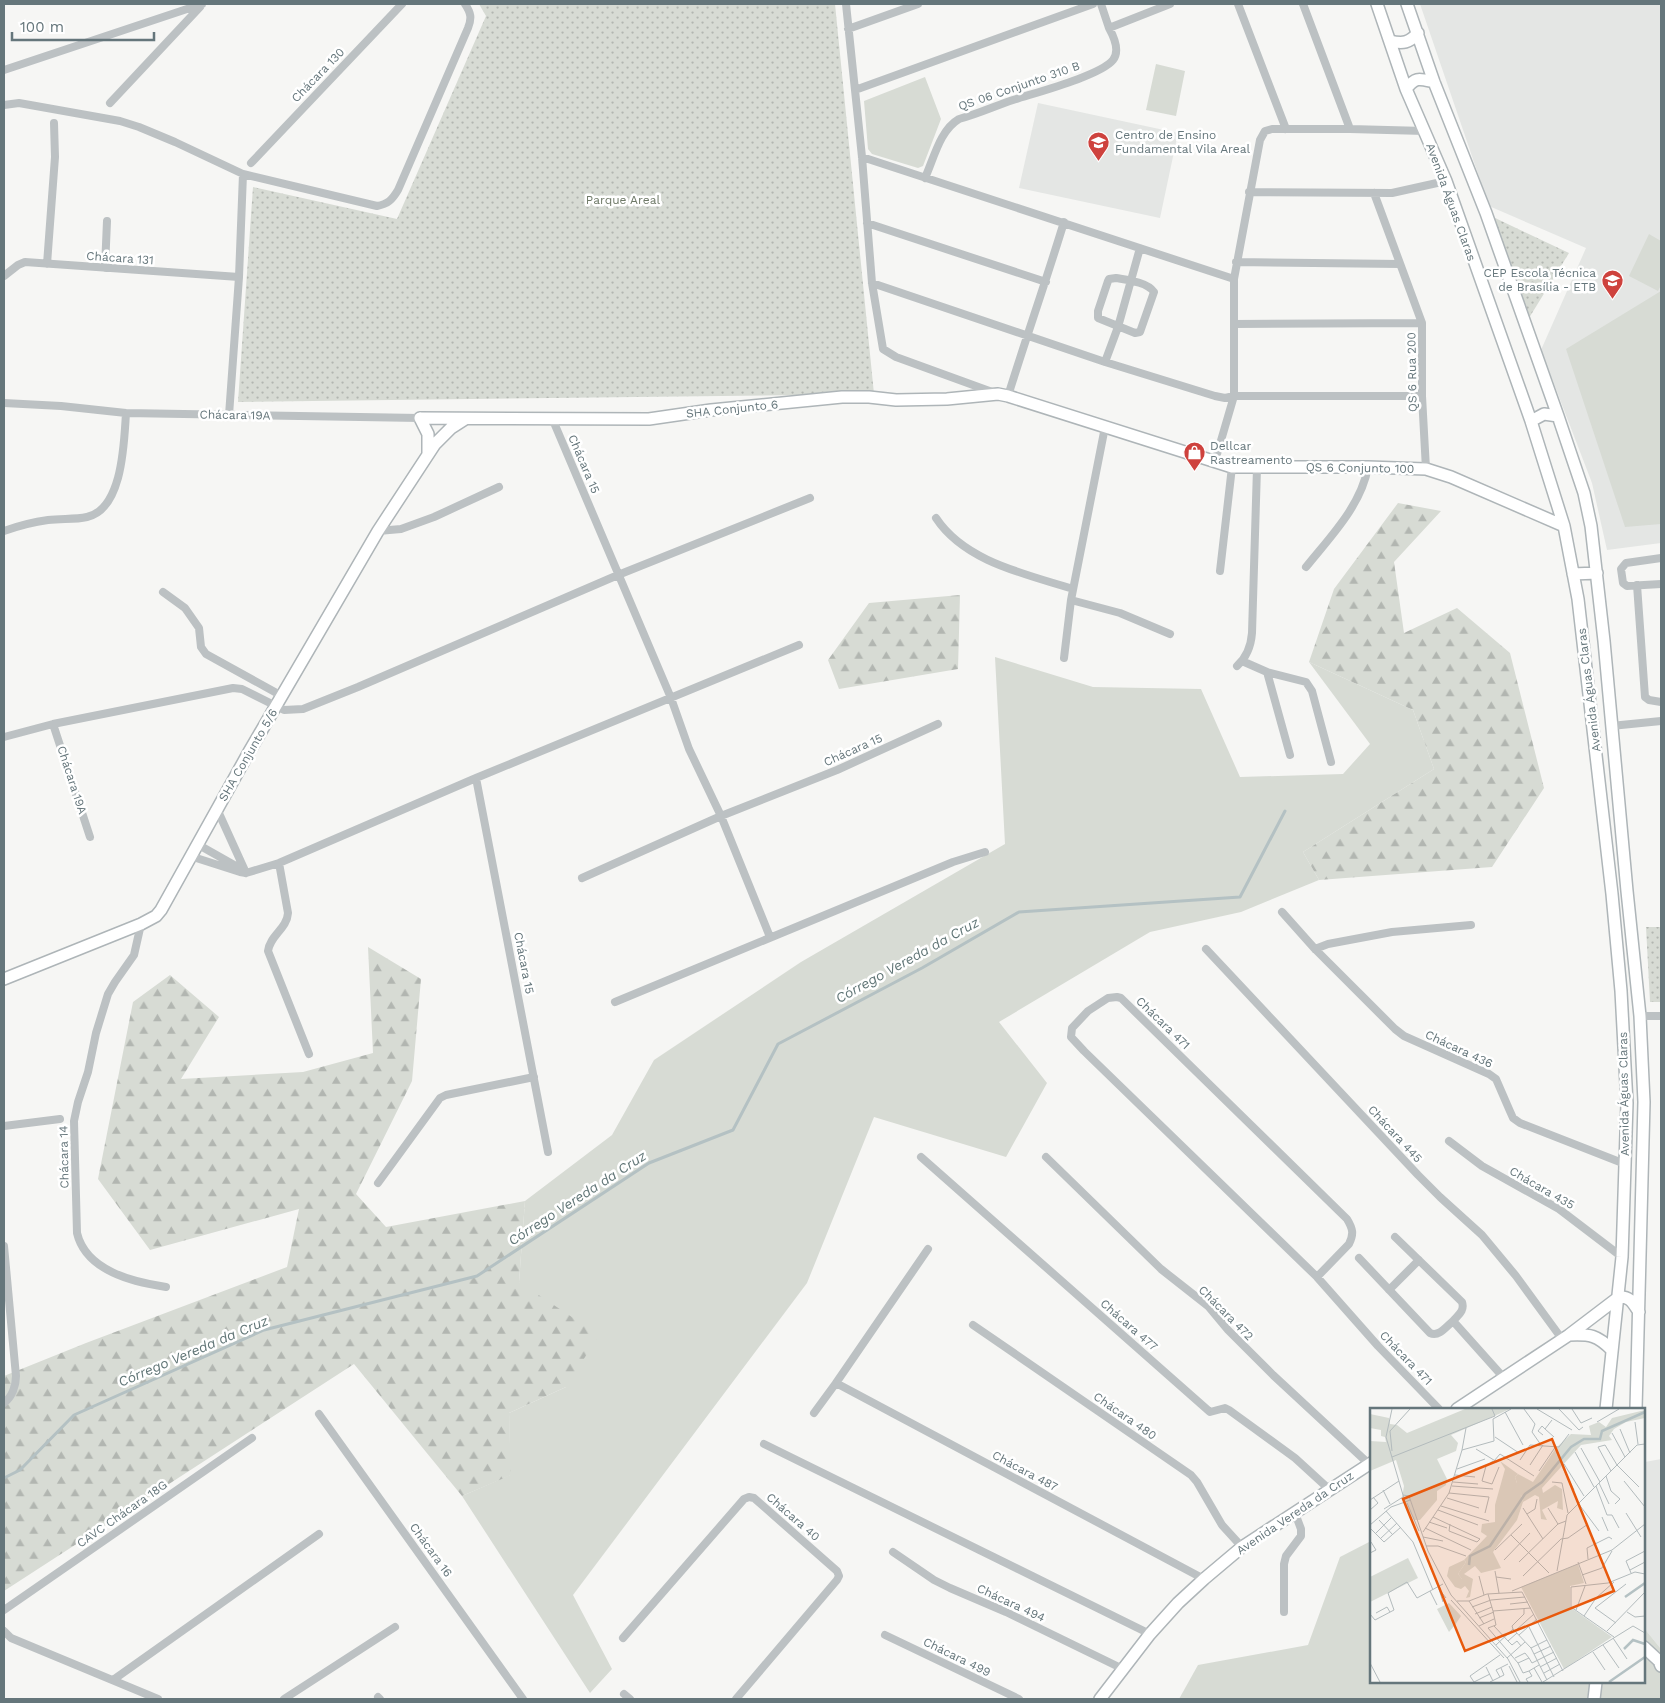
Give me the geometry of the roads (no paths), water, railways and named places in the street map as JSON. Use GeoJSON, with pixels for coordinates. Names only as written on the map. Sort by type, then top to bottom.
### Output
{"type":"FeatureCollection","features":[{"type":"Feature","properties":{"kind":"main road","name":"Avenida Águas Claras"},"geometry":{"type":"LineString","coordinates":[[1377,4],[1406,89],[1446,181],[1531,420],[1564,526],[1578,599],[1611,876],[1621,991],[1626,1103],[1622,1257],[1606,1408]]}},
{"type":"Feature","properties":{"kind":"main road","name":"Avenida Águas Claras"},"geometry":{"type":"LineString","coordinates":[[1407,4],[1434,82],[1486,213],[1558,416],[1584,493],[1591,526],[1640,1016],[1644,1102],[1636,1408]]}},
{"type":"Feature","properties":{"kind":"main road"},"geometry":{"type":"LineString","coordinates":[[1390,41],[1400,44],[1408,43],[1418,33]]}},
{"type":"Feature","properties":{"kind":"main road"},"geometry":{"type":"LineString","coordinates":[[1406,89],[1411,82],[1417,79],[1434,82]]}},
{"type":"Feature","properties":{"kind":"main road","name":"SHA Conjunto 6"},"geometry":{"type":"LineString","coordinates":[[467,418],[649,418],[711,410],[842,398],[869,397],[896,400],[1003,395]]}},
{"type":"Feature","properties":{"kind":"main road","name":"QS 6 Conjunto 100"},"geometry":{"type":"LineString","coordinates":[[1003,395],[1232,467],[1426,469],[1451,477],[1564,526]]}},
{"type":"Feature","properties":{"kind":"main road"},"geometry":{"type":"LineString","coordinates":[[1531,420],[1544,414],[1558,416]]}},
{"type":"Feature","properties":{"kind":"main road"},"geometry":{"type":"LineString","coordinates":[[420,418],[428,434],[428,454]]}},
{"type":"Feature","properties":{"kind":"main road","name":"Chácara 19A"},"geometry":{"type":"LineString","coordinates":[[420,418],[467,418]]}},
{"type":"Feature","properties":{"kind":"main road","name":"SHA Conjunto 5/6"},"geometry":{"type":"LineString","coordinates":[[4,979],[141,924],[156,916],[161,910],[190,856],[378,531],[435,444],[451,428],[467,418]]}},
{"type":"Feature","properties":{"kind":"main road"},"geometry":{"type":"LineString","coordinates":[[1544,517],[1559,510]]}},
{"type":"Feature","properties":{"kind":"main road"},"geometry":{"type":"LineString","coordinates":[[1573,574],[1597,573]]}},
{"type":"Feature","properties":{"kind":"main road"},"geometry":{"type":"LineString","coordinates":[[1626,1103],[1644,1102]]}},
{"type":"Feature","properties":{"kind":"main road"},"geometry":{"type":"LineString","coordinates":[[1459,1408],[1565,1337],[1619,1297],[1626,1297],[1631,1300],[1639,1312]]}},
{"type":"Feature","properties":{"kind":"main road"},"geometry":{"type":"LineString","coordinates":[[1565,1337],[1587,1334],[1601,1339],[1612,1350]]}},
{"type":"Feature","properties":{"kind":"main road","name":"Avenida Vereda da Cruz"},"geometry":{"type":"LineString","coordinates":[[1100,1699],[1150,1634],[1178,1603],[1204,1579],[1242,1547],[1370,1463]]}},
{"type":"Feature","properties":{"kind":"main road"},"geometry":{"type":"LineString","coordinates":[[1645,1648],[1661,1663]]}},
{"type":"Feature","properties":{"kind":"main road"},"geometry":{"type":"LineString","coordinates":[[1594,1699],[1596,1683]]}},
{"type":"Feature","properties":{"kind":"street"},"geometry":{"type":"LineString","coordinates":[[4,70],[202,4]]}},
{"type":"Feature","properties":{"kind":"street"},"geometry":{"type":"LineString","coordinates":[[110,103],[202,4]]}},
{"type":"Feature","properties":{"kind":"street","name":"Chácara 130"},"geometry":{"type":"LineString","coordinates":[[251,163],[402,4]]}},
{"type":"Feature","properties":{"kind":"street"},"geometry":{"type":"LineString","coordinates":[[4,105],[19,103],[120,120],[175,142],[242,174],[376,206],[385,205],[392,200],[398,190],[471,20],[471,15],[465,4]]}},
{"type":"Feature","properties":{"kind":"street"},"geometry":{"type":"LineString","coordinates":[[846,4],[856,90],[872,282],[883,349],[886,352],[1003,395],[1046,282],[1064,222]]}},
{"type":"Feature","properties":{"kind":"street"},"geometry":{"type":"LineString","coordinates":[[848,29],[918,4]]}},
{"type":"Feature","properties":{"kind":"street"},"geometry":{"type":"LineString","coordinates":[[856,90],[1093,4]]}},
{"type":"Feature","properties":{"kind":"street","name":"QS 06 Conjunto 310 B"},"geometry":{"type":"LineString","coordinates":[[925,178],[943,136],[952,123],[959,119],[1074,81],[1110,63],[1114,59],[1116,52],[1114,39],[1101,4]]}},
{"type":"Feature","properties":{"kind":"street"},"geometry":{"type":"LineString","coordinates":[[1109,28],[1170,4]]}},
{"type":"Feature","properties":{"kind":"street"},"geometry":{"type":"LineString","coordinates":[[1238,4],[1286,129]]}},
{"type":"Feature","properties":{"kind":"street"},"geometry":{"type":"LineString","coordinates":[[1303,4],[1350,129]]}},
{"type":"Feature","properties":{"kind":"street"},"geometry":{"type":"LineString","coordinates":[[46,264],[55,157],[54,123]]}},
{"type":"Feature","properties":{"kind":"street"},"geometry":{"type":"LineString","coordinates":[[1215,461],[1234,396],[1234,279],[1261,136],[1268,129],[1425,131]]}},
{"type":"Feature","properties":{"kind":"street"},"geometry":{"type":"LineString","coordinates":[[862,157],[1234,279]]}},
{"type":"Feature","properties":{"kind":"street"},"geometry":{"type":"LineString","coordinates":[[228,415],[239,277],[242,174]]}},
{"type":"Feature","properties":{"kind":"street"},"geometry":{"type":"LineString","coordinates":[[1249,192],[1392,193],[1446,181]]}},
{"type":"Feature","properties":{"kind":"street","name":"QS 6 Rua 200"},"geometry":{"type":"LineString","coordinates":[[1374,193],[1422,323],[1422,396],[1426,469]]}},
{"type":"Feature","properties":{"kind":"street"},"geometry":{"type":"LineString","coordinates":[[105,268],[106,221]]}},
{"type":"Feature","properties":{"kind":"street"},"geometry":{"type":"LineString","coordinates":[[867,223],[1046,282]]}},
{"type":"Feature","properties":{"kind":"street"},"geometry":{"type":"LineString","coordinates":[[1105,362],[1118,327],[1140,248]]}},
{"type":"Feature","properties":{"kind":"street","name":"Chácara 131"},"geometry":{"type":"LineString","coordinates":[[4,276],[9,270],[25,262],[239,277]]}},
{"type":"Feature","properties":{"kind":"street"},"geometry":{"type":"LineString","coordinates":[[1236,262],[1400,264]]}},
{"type":"Feature","properties":{"kind":"street"},"geometry":{"type":"LineString","coordinates":[[1109,279],[1131,280],[1152,289],[1154,292],[1153,298],[1140,332],[1134,334],[1118,327],[1098,318],[1098,311],[1109,279]]}},
{"type":"Feature","properties":{"kind":"street"},"geometry":{"type":"LineString","coordinates":[[872,282],[1105,362],[1215,396],[1225,398],[1234,396],[1422,396]]}},
{"type":"Feature","properties":{"kind":"street"},"geometry":{"type":"LineString","coordinates":[[1234,324],[1422,323]]}},
{"type":"Feature","properties":{"kind":"street","name":"Chácara 19A"},"geometry":{"type":"LineString","coordinates":[[4,404],[61,406],[126,413],[420,418]]}},
{"type":"Feature","properties":{"kind":"street"},"geometry":{"type":"LineString","coordinates":[[4,531],[50,520],[86,518],[104,508],[110,499],[121,464],[126,413]]}},
{"type":"Feature","properties":{"kind":"street","name":"Chácara 15"},"geometry":{"type":"LineString","coordinates":[[552,418],[671,698],[689,749],[721,816],[770,937]]}},
{"type":"Feature","properties":{"kind":"street"},"geometry":{"type":"LineString","coordinates":[[1064,658],[1071,600],[1105,428]]}},
{"type":"Feature","properties":{"kind":"street"},"geometry":{"type":"LineString","coordinates":[[1220,571],[1232,467]]}},
{"type":"Feature","properties":{"kind":"street"},"geometry":{"type":"LineString","coordinates":[[1306,567],[1350,511],[1366,478],[1368,467]]}},
{"type":"Feature","properties":{"kind":"street"},"geometry":{"type":"LineString","coordinates":[[1257,468],[1253,627],[1250,646],[1239,664],[1306,682],[1312,691],[1332,762]]}},
{"type":"Feature","properties":{"kind":"street"},"geometry":{"type":"LineString","coordinates":[[378,531],[401,529],[410,526],[499,487]]}},
{"type":"Feature","properties":{"kind":"street"},"geometry":{"type":"LineString","coordinates":[[4,737],[53,724],[233,688],[242,689],[276,707],[290,711],[303,709],[618,575],[810,498]]}},
{"type":"Feature","properties":{"kind":"street"},"geometry":{"type":"LineString","coordinates":[[936,518],[943,529],[954,540],[981,556],[1011,569],[1074,589]]}},
{"type":"Feature","properties":{"kind":"street"},"geometry":{"type":"LineString","coordinates":[[1661,558],[1626,563],[1623,564],[1621,569],[1624,584],[1627,586],[1661,584]]}},
{"type":"Feature","properties":{"kind":"street"},"geometry":{"type":"LineString","coordinates":[[1637,586],[1646,697],[1649,700],[1661,702]]}},
{"type":"Feature","properties":{"kind":"street"},"geometry":{"type":"LineString","coordinates":[[163,592],[185,608],[200,628],[202,647],[206,654],[282,696]]}},
{"type":"Feature","properties":{"kind":"street"},"geometry":{"type":"LineString","coordinates":[[1071,600],[1120,613],[1170,634]]}},
{"type":"Feature","properties":{"kind":"street"},"geometry":{"type":"LineString","coordinates":[[190,856],[234,871],[246,873],[279,863],[476,778],[799,646]]}},
{"type":"Feature","properties":{"kind":"street"},"geometry":{"type":"LineString","coordinates":[[1267,672],[1290,755]]}},
{"type":"Feature","properties":{"kind":"street"},"geometry":{"type":"LineString","coordinates":[[1612,726],[1661,721]]}},
{"type":"Feature","properties":{"kind":"street","name":"Chácara 19A"},"geometry":{"type":"LineString","coordinates":[[53,724],[90,837]]}},
{"type":"Feature","properties":{"kind":"street","name":"Chácara 15"},"geometry":{"type":"LineString","coordinates":[[582,878],[721,816],[837,770],[938,724]]}},
{"type":"Feature","properties":{"kind":"street","name":"Chácara 15"},"geometry":{"type":"LineString","coordinates":[[476,778],[548,1152]]}},
{"type":"Feature","properties":{"kind":"street"},"geometry":{"type":"LineString","coordinates":[[217,809],[246,873]]}},
{"type":"Feature","properties":{"kind":"street"},"geometry":{"type":"LineString","coordinates":[[198,844],[246,873]]}},
{"type":"Feature","properties":{"kind":"street"},"geometry":{"type":"LineString","coordinates":[[615,1002],[953,862],[985,852]]}},
{"type":"Feature","properties":{"kind":"street"},"geometry":{"type":"LineString","coordinates":[[279,863],[288,918],[270,941],[268,951],[308,1054]]}},
{"type":"Feature","properties":{"kind":"street","name":"Chácara 436"},"geometry":{"type":"LineString","coordinates":[[1282,912],[1314,949],[1395,1029],[1404,1036],[1479,1069],[1496,1079],[1513,1118],[1520,1123],[1625,1164]]}},
{"type":"Feature","properties":{"kind":"street","name":"Chácara 14"},"geometry":{"type":"LineString","coordinates":[[141,924],[134,955],[108,994],[96,1033],[88,1072],[74,1121],[77,1233],[82,1246],[104,1268],[131,1280],[166,1287]]}},
{"type":"Feature","properties":{"kind":"street"},"geometry":{"type":"LineString","coordinates":[[1314,949],[1328,944],[1392,932],[1471,925]]}},
{"type":"Feature","properties":{"kind":"street","name":"Chácara 445"},"geometry":{"type":"LineString","coordinates":[[1206,949],[1418,1175],[1478,1231],[1565,1337]]}},
{"type":"Feature","properties":{"kind":"street","name":"Chácara 471"},"geometry":{"type":"LineString","coordinates":[[1317,1277],[1349,1244],[1353,1231],[1347,1219],[1121,998],[1108,998],[1088,1011],[1072,1028],[1071,1036],[1084,1052],[1317,1277],[1378,1346],[1439,1408]]}},
{"type":"Feature","properties":{"kind":"street"},"geometry":{"type":"LineString","coordinates":[[1640,1016],[1661,1016]]}},
{"type":"Feature","properties":{"kind":"street"},"geometry":{"type":"LineString","coordinates":[[378,1183],[440,1098],[446,1095],[534,1077]]}},
{"type":"Feature","properties":{"kind":"street"},"geometry":{"type":"LineString","coordinates":[[4,1126],[60,1119]]}},
{"type":"Feature","properties":{"kind":"street","name":"Chácara 435"},"geometry":{"type":"LineString","coordinates":[[1449,1141],[1482,1166],[1559,1209],[1622,1257]]}},
{"type":"Feature","properties":{"kind":"street","name":"Chácara 477"},"geometry":{"type":"LineString","coordinates":[[921,1157],[1210,1412],[1225,1408],[1229,1410],[1295,1458],[1330,1490]]}},
{"type":"Feature","properties":{"kind":"street","name":"Chácara 472"},"geometry":{"type":"LineString","coordinates":[[1046,1157],[1161,1269],[1208,1306],[1228,1330],[1273,1376],[1370,1463]]}},
{"type":"Feature","properties":{"kind":"street"},"geometry":{"type":"LineString","coordinates":[[1359,1258],[1430,1333],[1438,1334],[1463,1311],[1462,1302],[1395,1237]]}},
{"type":"Feature","properties":{"kind":"street"},"geometry":{"type":"LineString","coordinates":[[4,1246],[16,1361],[16,1386],[8,1400],[4,1403]]}},
{"type":"Feature","properties":{"kind":"street"},"geometry":{"type":"LineString","coordinates":[[814,1413],[928,1249]]}},
{"type":"Feature","properties":{"kind":"street"},"geometry":{"type":"LineString","coordinates":[[1389,1290],[1419,1260]]}},
{"type":"Feature","properties":{"kind":"street"},"geometry":{"type":"LineString","coordinates":[[1453,1321],[1504,1378]]}},
{"type":"Feature","properties":{"kind":"street","name":"Chácara 480"},"geometry":{"type":"LineString","coordinates":[[973,1325],[1191,1475],[1222,1525],[1242,1547]]}},
{"type":"Feature","properties":{"kind":"street","name":"Chácara 487"},"geometry":{"type":"LineString","coordinates":[[836,1383],[1204,1579]]}},
{"type":"Feature","properties":{"kind":"street","name":"Chácara 16"},"geometry":{"type":"LineString","coordinates":[[319,1414],[523,1699]]}},
{"type":"Feature","properties":{"kind":"street","name":"CAVC Chácara 18G"},"geometry":{"type":"LineString","coordinates":[[4,1610],[252,1438]]}},
{"type":"Feature","properties":{"kind":"street"},"geometry":{"type":"LineString","coordinates":[[764,1444],[1150,1634]]}},
{"type":"Feature","properties":{"kind":"street","name":"Chácara 40"},"geometry":{"type":"LineString","coordinates":[[623,1638],[744,1499],[754,1498],[837,1571],[839,1576],[736,1699]]}},
{"type":"Feature","properties":{"kind":"street"},"geometry":{"type":"LineString","coordinates":[[1284,1612],[1284,1564],[1289,1550],[1301,1536],[1301,1529],[1295,1512]]}},
{"type":"Feature","properties":{"kind":"street"},"geometry":{"type":"LineString","coordinates":[[113,1680],[319,1534]]}},
{"type":"Feature","properties":{"kind":"street","name":"Chácara 494"},"geometry":{"type":"LineString","coordinates":[[893,1552],[934,1580],[1006,1612],[1123,1669]]}},
{"type":"Feature","properties":{"kind":"street"},"geometry":{"type":"LineString","coordinates":[[284,1699],[395,1627]]}},
{"type":"Feature","properties":{"kind":"street"},"geometry":{"type":"LineString","coordinates":[[4,1631],[11,1638],[158,1699]]}},
{"type":"Feature","properties":{"kind":"street","name":"Chácara 499"},"geometry":{"type":"LineString","coordinates":[[885,1635],[1019,1699]]}},
{"type":"Feature","properties":{"kind":"street"},"geometry":{"type":"LineString","coordinates":[[135,1690],[136,1699]]}},
{"type":"Feature","properties":{"kind":"waterway","name":"Córrego Vereda da Cruz"},"geometry":{"type":"LineString","coordinates":[[4,1478],[20,1470],[74,1415],[264,1330],[477,1276],[649,1163],[733,1130],[778,1044],[922,968],[1019,912],[1240,897],[1285,811]]}},
{"type":"Feature","properties":{"kind":"place","name":"Centro de Ensino Fundamental Vila Areal"},"geometry":{"type":"Point","coordinates":[1099,161]}},
{"type":"Feature","properties":{"kind":"place","name":"CEP Escola Técnica de Brasília - ETB"},"geometry":{"type":"Point","coordinates":[1612,299]}},
{"type":"Feature","properties":{"kind":"place","name":"Dellcar Rastreamento"},"geometry":{"type":"Point","coordinates":[1194,472]}},
{"type":"Feature","properties":{"kind":"park label","name":"Parque Areal"},"geometry":{"type":"Point","coordinates":[623,200]}}]}
